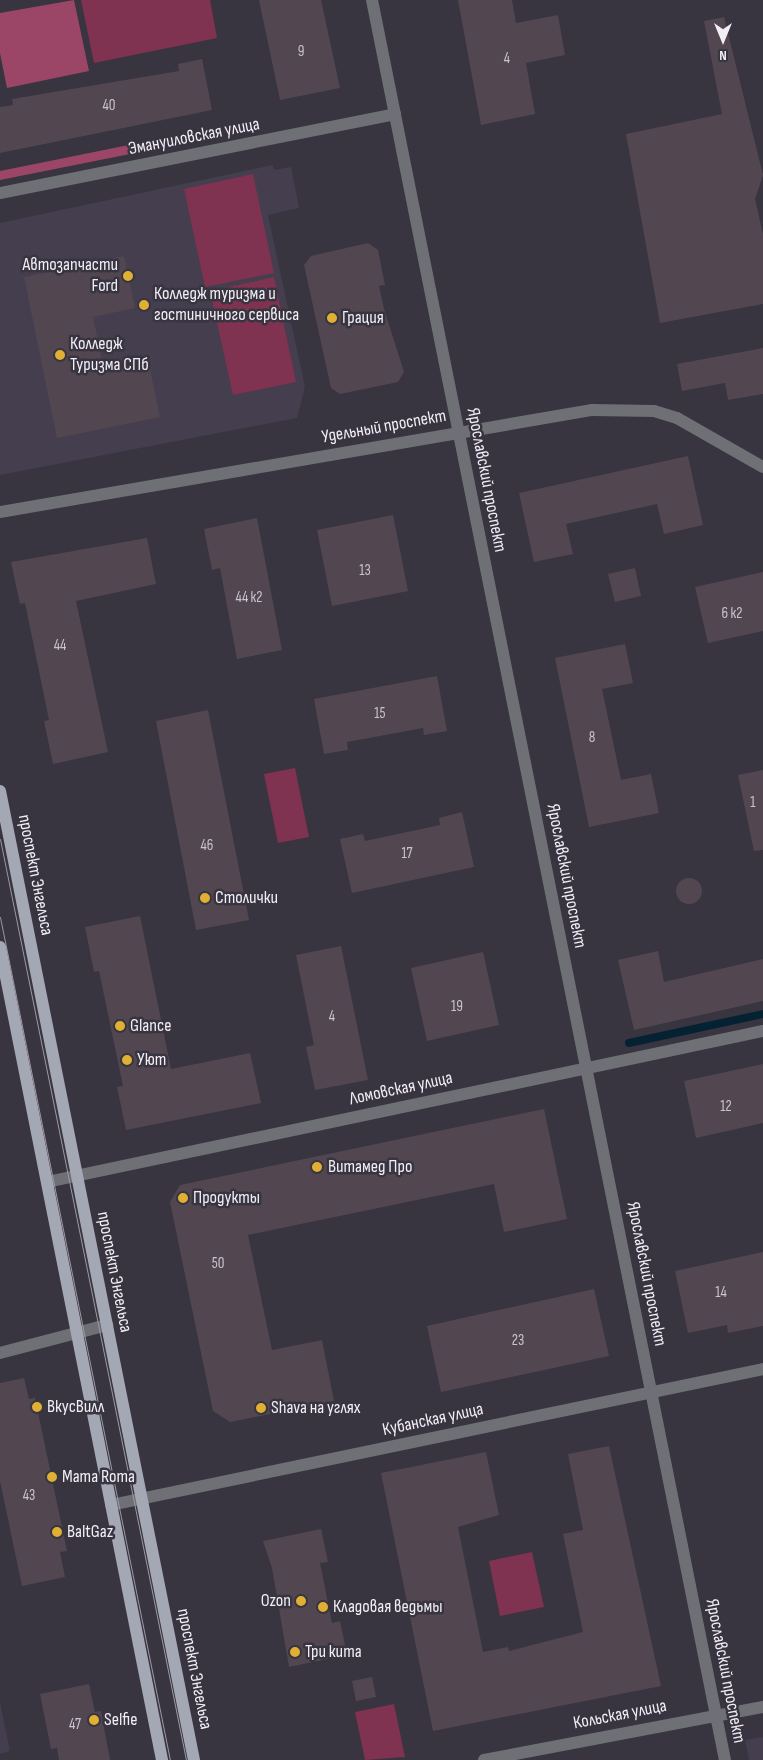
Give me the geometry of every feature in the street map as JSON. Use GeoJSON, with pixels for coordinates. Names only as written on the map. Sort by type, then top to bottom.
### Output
{"type":"FeatureCollection","features":[{"type":"Feature","properties":{"kind":"main road","name":"проспект Энгельса"},"geometry":{"type":"LineString","coordinates":[[0,791],[194,1760]]}},
{"type":"Feature","properties":{"kind":"main road"},"geometry":{"type":"LineString","coordinates":[[0,947],[162,1760]]}},
{"type":"Feature","properties":{"kind":"street","name":"Ярославский проспект"},"geometry":{"type":"LineString","coordinates":[[372,0],[725,1760]]}},
{"type":"Feature","properties":{"kind":"street","name":"Эмануиловская улица"},"geometry":{"type":"LineString","coordinates":[[0,193],[395,114]]}},
{"type":"Feature","properties":{"kind":"street","name":"Удельный проспект"},"geometry":{"type":"LineString","coordinates":[[0,512],[592,410],[654,411],[717,438],[763,468]]}},
{"type":"Feature","properties":{"kind":"street","name":"Ломовская улица"},"geometry":{"type":"LineString","coordinates":[[47,1182],[763,1031]]}},
{"type":"Feature","properties":{"kind":"street"},"geometry":{"type":"LineString","coordinates":[[0,1353],[107,1326]]}},
{"type":"Feature","properties":{"kind":"street","name":"Кубанская улица"},"geometry":{"type":"LineString","coordinates":[[111,1505],[763,1369]]}},
{"type":"Feature","properties":{"kind":"street","name":"Кольская улица"},"geometry":{"type":"LineString","coordinates":[[484,1760],[716,1713],[763,1706]]}},
{"type":"Feature","properties":{"kind":"shaded area"},"geometry":{"type":"Polygon","coordinates":[[[74,0],[89,71],[7,88],[0,53],[0,13],[74,0]]]}},
{"type":"Feature","properties":{"kind":"shaded area"},"geometry":{"type":"Polygon","coordinates":[[[81,0],[210,0],[217,38],[94,63],[81,0]]]}},
{"type":"Feature","properties":{"kind":"shaded area"},"geometry":{"type":"Polygon","coordinates":[[[208,129],[210,138],[0,180],[0,171],[208,129]]]}},
{"type":"Feature","properties":{"kind":"shaded area","name":"Колледж туризма и гостиничного сервиса"},"geometry":{"type":"Polygon","coordinates":[[[273,165],[274,170],[291,167],[299,208],[268,215],[305,387],[297,418],[0,475],[0,223],[273,165]]]}},
{"type":"Feature","properties":{"kind":"shaded area"},"geometry":{"type":"Polygon","coordinates":[[[253,174],[274,273],[205,287],[184,189],[253,174]]]}},
{"type":"Feature","properties":{"kind":"shaded area"},"geometry":{"type":"Polygon","coordinates":[[[274,277],[296,382],[233,395],[210,291],[274,277]]]}},
{"type":"Feature","properties":{"kind":"shaded area"},"geometry":{"type":"Polygon","coordinates":[[[295,768],[309,837],[278,843],[264,774],[295,768]]]}},
{"type":"Feature","properties":{"kind":"shaded area"},"geometry":{"type":"Polygon","coordinates":[[[532,1552],[544,1607],[500,1616],[489,1561],[532,1552]]]}},
{"type":"Feature","properties":{"kind":"shaded area"},"geometry":{"type":"Polygon","coordinates":[[[0,1702],[10,1751],[0,1754],[0,1702]]]}},
{"type":"Feature","properties":{"kind":"shaded area"},"geometry":{"type":"Polygon","coordinates":[[[394,1704],[405,1757],[365,1760],[355,1712],[394,1704]]]}},
{"type":"Feature","properties":{"kind":"shaded area"},"geometry":{"type":"Polygon","coordinates":[[[763,1737],[763,1760],[749,1760],[745,1740],[763,1737]]]}},
{"type":"Feature","properties":{"kind":"building"},"geometry":{"type":"Polygon","coordinates":[[[259,0],[321,0],[340,88],[280,100],[259,0]]]}},
{"type":"Feature","properties":{"kind":"building"},"geometry":{"type":"Polygon","coordinates":[[[458,0],[512,0],[516,23],[558,15],[565,55],[526,63],[535,114],[481,125],[458,0]]]}},
{"type":"Feature","properties":{"kind":"building"},"geometry":{"type":"Polygon","coordinates":[[[724,17],[763,175],[755,199],[763,234],[763,304],[660,323],[626,134],[722,114],[704,21],[724,17]]]}},
{"type":"Feature","properties":{"kind":"building"},"geometry":{"type":"Polygon","coordinates":[[[202,59],[212,110],[0,153],[0,107],[13,105],[12,99],[179,71],[178,64],[202,59]]]}},
{"type":"Feature","properties":{"kind":"building"},"geometry":{"type":"Polygon","coordinates":[[[368,243],[378,250],[385,285],[379,286],[384,309],[404,372],[398,382],[340,394],[331,388],[304,265],[311,256],[368,243]]]}},
{"type":"Feature","properties":{"kind":"building"},"geometry":{"type":"Polygon","coordinates":[[[124,256],[135,308],[93,317],[104,369],[148,360],[160,417],[57,438],[24,277],[124,256]]]}},
{"type":"Feature","properties":{"kind":"building"},"geometry":{"type":"Polygon","coordinates":[[[763,348],[763,394],[728,400],[725,383],[682,391],[677,364],[763,348]]]}},
{"type":"Feature","properties":{"kind":"building"},"geometry":{"type":"Polygon","coordinates":[[[688,456],[703,525],[664,534],[657,504],[566,524],[573,554],[534,562],[519,493],[688,456]]]}},
{"type":"Feature","properties":{"kind":"building"},"geometry":{"type":"Polygon","coordinates":[[[393,515],[408,591],[332,606],[317,530],[393,515]]]}},
{"type":"Feature","properties":{"kind":"building"},"geometry":{"type":"Polygon","coordinates":[[[257,518],[282,650],[237,659],[220,568],[212,570],[204,529],[257,518]]]}},
{"type":"Feature","properties":{"kind":"building"},"geometry":{"type":"Polygon","coordinates":[[[147,538],[156,584],[76,601],[108,752],[53,764],[44,721],[49,720],[25,603],[20,604],[11,562],[147,538]]]}},
{"type":"Feature","properties":{"kind":"building"},"geometry":{"type":"Polygon","coordinates":[[[635,568],[641,596],[615,602],[608,574],[635,568]]]}},
{"type":"Feature","properties":{"kind":"building"},"geometry":{"type":"Polygon","coordinates":[[[763,572],[763,631],[708,643],[695,587],[763,572]]]}},
{"type":"Feature","properties":{"kind":"building"},"geometry":{"type":"Polygon","coordinates":[[[625,644],[633,683],[602,689],[621,780],[651,774],[659,813],[589,827],[555,658],[625,644]]]}},
{"type":"Feature","properties":{"kind":"building"},"geometry":{"type":"Polygon","coordinates":[[[437,676],[447,731],[424,735],[423,728],[347,742],[348,750],[324,754],[314,699],[437,676]]]}},
{"type":"Feature","properties":{"kind":"building"},"geometry":{"type":"Polygon","coordinates":[[[208,710],[249,920],[196,930],[156,721],[208,710]]]}},
{"type":"Feature","properties":{"kind":"building"},"geometry":{"type":"Polygon","coordinates":[[[763,770],[763,850],[754,851],[738,775],[763,770]]]}},
{"type":"Feature","properties":{"kind":"building"},"geometry":{"type":"Polygon","coordinates":[[[462,812],[474,867],[352,893],[340,839],[363,834],[365,841],[440,825],[439,818],[462,812]]]}},
{"type":"Feature","properties":{"kind":"building"},"geometry":{"type":"Polygon","coordinates":[[[689,878],[698,882],[702,891],[698,900],[689,904],[680,900],[676,891],[680,882],[689,878]]]}},
{"type":"Feature","properties":{"kind":"building"},"geometry":{"type":"Polygon","coordinates":[[[140,916],[171,1069],[250,1053],[261,1103],[126,1130],[117,1087],[123,1086],[99,971],[94,972],[85,927],[140,916]]]}},
{"type":"Feature","properties":{"kind":"building"},"geometry":{"type":"Polygon","coordinates":[[[341,946],[368,1080],[315,1090],[306,1047],[314,1045],[296,955],[341,946]]]}},
{"type":"Feature","properties":{"kind":"building"},"geometry":{"type":"Polygon","coordinates":[[[658,951],[664,982],[763,959],[763,1001],[634,1030],[618,960],[658,951]]]}},
{"type":"Feature","properties":{"kind":"building"},"geometry":{"type":"Polygon","coordinates":[[[483,952],[499,1025],[427,1041],[411,968],[483,952]]]}},
{"type":"Feature","properties":{"kind":"building"},"geometry":{"type":"Polygon","coordinates":[[[763,1064],[763,1123],[696,1138],[684,1081],[763,1064]]]}},
{"type":"Feature","properties":{"kind":"building"},"geometry":{"type":"Polygon","coordinates":[[[544,1109],[567,1219],[504,1232],[494,1184],[248,1235],[272,1350],[322,1340],[334,1401],[230,1422],[213,1411],[170,1202],[180,1185],[544,1109]]]}},
{"type":"Feature","properties":{"kind":"building"},"geometry":{"type":"Polygon","coordinates":[[[763,1252],[763,1326],[728,1333],[727,1325],[688,1333],[675,1271],[763,1252]]]}},
{"type":"Feature","properties":{"kind":"building"},"geometry":{"type":"Polygon","coordinates":[[[594,1289],[609,1356],[441,1392],[427,1326],[594,1289]]]}},
{"type":"Feature","properties":{"kind":"building"},"geometry":{"type":"Polygon","coordinates":[[[24,1378],[29,1399],[35,1398],[67,1551],[60,1552],[65,1577],[22,1586],[0,1481],[0,1383],[24,1378]]]}},
{"type":"Feature","properties":{"kind":"building"},"geometry":{"type":"Polygon","coordinates":[[[609,1446],[661,1686],[433,1731],[381,1473],[486,1452],[499,1515],[458,1527],[483,1652],[508,1647],[509,1651],[583,1632],[563,1534],[583,1530],[568,1454],[609,1446]]]}},
{"type":"Feature","properties":{"kind":"building"},"geometry":{"type":"Polygon","coordinates":[[[321,1529],[328,1562],[320,1563],[332,1623],[340,1621],[347,1655],[289,1667],[272,1568],[263,1541],[321,1529]]]}},
{"type":"Feature","properties":{"kind":"building"},"geometry":{"type":"Polygon","coordinates":[[[372,1677],[376,1697],[356,1701],[352,1681],[372,1677]]]}},
{"type":"Feature","properties":{"kind":"building"},"geometry":{"type":"Polygon","coordinates":[[[89,1684],[95,1712],[101,1711],[110,1760],[59,1760],[57,1748],[51,1749],[40,1694],[89,1684]]]}},
{"type":"Feature","properties":{"kind":"waterway"},"geometry":{"type":"LineString","coordinates":[[629,1043],[763,1014]]}},
{"type":"Feature","properties":{"kind":"tram line"},"geometry":{"type":"LineString","coordinates":[[0,839],[186,1760]]}},
{"type":"Feature","properties":{"kind":"tram line"},"geometry":{"type":"LineString","coordinates":[[0,917],[170,1760]]}},
{"type":"Feature","properties":{"kind":"place","name":"Автозапчасти Ford"},"geometry":{"type":"Point","coordinates":[128,276]}},
{"type":"Feature","properties":{"kind":"place","name":"Колледж туризма и гостиничного сервиса"},"geometry":{"type":"Point","coordinates":[144,305]}},
{"type":"Feature","properties":{"kind":"place","name":"Грация"},"geometry":{"type":"Point","coordinates":[332,318]}},
{"type":"Feature","properties":{"kind":"place","name":"Колледж Туризма СПб"},"geometry":{"type":"Point","coordinates":[60,355]}},
{"type":"Feature","properties":{"kind":"place","name":"Столички"},"geometry":{"type":"Point","coordinates":[205,898]}},
{"type":"Feature","properties":{"kind":"place","name":"Glance"},"geometry":{"type":"Point","coordinates":[120,1026]}},
{"type":"Feature","properties":{"kind":"place","name":"Уют"},"geometry":{"type":"Point","coordinates":[127,1060]}},
{"type":"Feature","properties":{"kind":"place","name":"Витамед Про"},"geometry":{"type":"Point","coordinates":[317,1167]}},
{"type":"Feature","properties":{"kind":"place","name":"Продукты"},"geometry":{"type":"Point","coordinates":[183,1198]}},
{"type":"Feature","properties":{"kind":"place","name":"ВкусВилл"},"geometry":{"type":"Point","coordinates":[37,1407]}},
{"type":"Feature","properties":{"kind":"place","name":"Shava на углях"},"geometry":{"type":"Point","coordinates":[261,1408]}},
{"type":"Feature","properties":{"kind":"place","name":"Mama Roma"},"geometry":{"type":"Point","coordinates":[52,1477]}},
{"type":"Feature","properties":{"kind":"place","name":"BaltGaz"},"geometry":{"type":"Point","coordinates":[57,1532]}},
{"type":"Feature","properties":{"kind":"place","name":"Ozon"},"geometry":{"type":"Point","coordinates":[301,1601]}},
{"type":"Feature","properties":{"kind":"place","name":"Кладовая ведьмы"},"geometry":{"type":"Point","coordinates":[323,1607]}},
{"type":"Feature","properties":{"kind":"place","name":"Три кита"},"geometry":{"type":"Point","coordinates":[295,1652]}},
{"type":"Feature","properties":{"kind":"place","name":"Selfie"},"geometry":{"type":"Point","coordinates":[94,1720]}}]}
